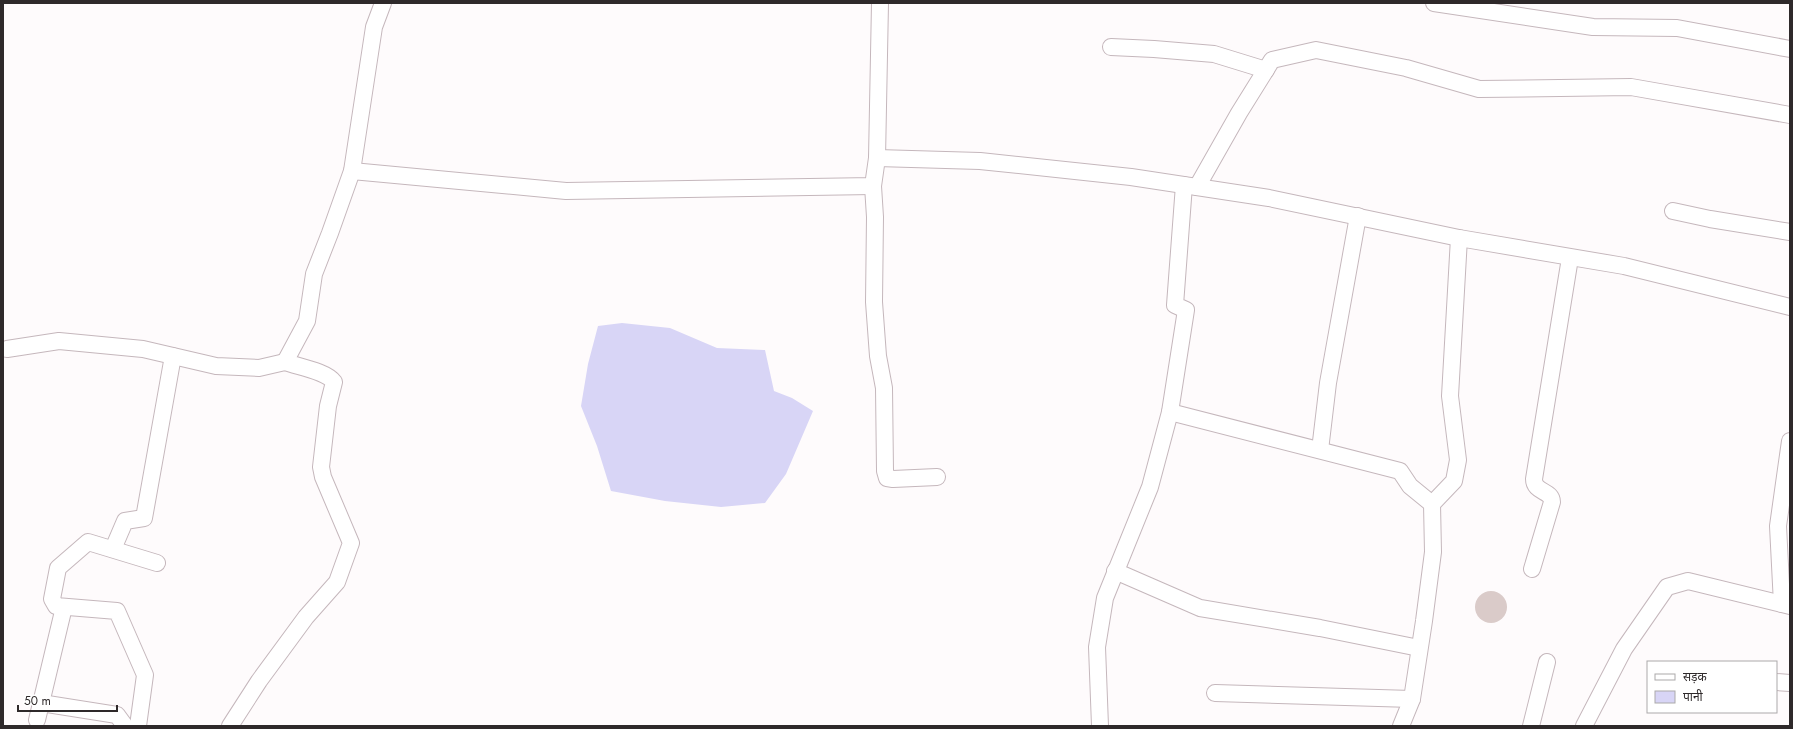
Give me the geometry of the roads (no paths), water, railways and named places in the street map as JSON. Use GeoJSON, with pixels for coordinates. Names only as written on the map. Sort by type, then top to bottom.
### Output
{"type":"FeatureCollection","features":[{"type":"Feature","properties":{"kind":"street"},"geometry":{"type":"LineString","coordinates":[[285,362],[307,321],[314,274],[352,171],[374,27],[383,3]]}},
{"type":"Feature","properties":{"kind":"street"},"geometry":{"type":"LineString","coordinates":[[880,3],[877,158],[873,186],[875,217],[875,326],[878,356],[884,388],[885,471],[887,478],[893,479],[937,477]]}},
{"type":"Feature","properties":{"kind":"street"},"geometry":{"type":"LineString","coordinates":[[1434,3],[1593,27],[1677,28],[1790,49]]}},
{"type":"Feature","properties":{"kind":"street"},"geometry":{"type":"LineString","coordinates":[[1111,47],[1154,48],[1214,54],[1266,70]]}},
{"type":"Feature","properties":{"kind":"street"},"geometry":{"type":"LineString","coordinates":[[1100,726],[1097,647],[1104,598],[1150,487],[1170,412],[1186,310],[1175,305],[1190,186],[1272,60],[1316,50],[1406,68],[1479,89],[1631,87],[1790,115]]}},
{"type":"Feature","properties":{"kind":"street"},"geometry":{"type":"LineString","coordinates":[[877,158],[980,161],[1131,177],[1269,198],[1459,238],[1624,266],[1790,307]]}},
{"type":"Feature","properties":{"kind":"street"},"geometry":{"type":"LineString","coordinates":[[352,171],[566,191],[873,186]]}},
{"type":"Feature","properties":{"kind":"street"},"geometry":{"type":"LineString","coordinates":[[1673,211],[1710,219],[1790,232]]}},
{"type":"Feature","properties":{"kind":"street"},"geometry":{"type":"LineString","coordinates":[[1320,450],[1328,383],[1358,216]]}},
{"type":"Feature","properties":{"kind":"street"},"geometry":{"type":"LineString","coordinates":[[1401,726],[1412,699],[1420,648],[1433,552],[1432,504],[1454,481],[1458,460],[1450,396],[1459,238]]}},
{"type":"Feature","properties":{"kind":"street"},"geometry":{"type":"LineString","coordinates":[[1532,569],[1552,502],[1550,495],[1536,488],[1534,479],[1570,258]]}},
{"type":"Feature","properties":{"kind":"street"},"geometry":{"type":"LineString","coordinates":[[7,349],[59,341],[143,349],[216,366],[259,368],[285,362],[322,374],[331,378],[334,382],[328,406],[321,467],[323,477],[351,543],[337,582],[306,617],[259,681],[230,726]]}},
{"type":"Feature","properties":{"kind":"street"},"geometry":{"type":"LineString","coordinates":[[113,549],[125,522],[144,518],[173,356]]}},
{"type":"Feature","properties":{"kind":"street"},"geometry":{"type":"LineString","coordinates":[[1170,412],[1400,471],[1410,486],[1432,504]]}},
{"type":"Feature","properties":{"kind":"street"},"geometry":{"type":"LineString","coordinates":[[1584,726],[1624,648],[1667,587],[1688,581],[1786,605],[1778,526],[1788,470],[1790,441]]}},
{"type":"Feature","properties":{"kind":"street"},"geometry":{"type":"LineString","coordinates":[[138,726],[145,676],[117,611],[56,606],[52,599],[58,568],[88,542],[157,563]]}},
{"type":"Feature","properties":{"kind":"street"},"geometry":{"type":"LineString","coordinates":[[1115,571],[1200,608],[1320,628],[1420,648]]}},
{"type":"Feature","properties":{"kind":"street"},"geometry":{"type":"LineString","coordinates":[[37,720],[64,607]]}},
{"type":"Feature","properties":{"kind":"street"},"geometry":{"type":"LineString","coordinates":[[1530,726],[1546,662]]}},
{"type":"Feature","properties":{"kind":"street"},"geometry":{"type":"LineString","coordinates":[[1777,682],[1790,683]]}},
{"type":"Feature","properties":{"kind":"street"},"geometry":{"type":"LineString","coordinates":[[1215,693],[1412,699]]}},
{"type":"Feature","properties":{"kind":"street"},"geometry":{"type":"LineString","coordinates":[[41,702],[118,715],[125,726]]}},
{"type":"Feature","properties":{"kind":"water"},"geometry":{"type":"Polygon","coordinates":[[[622,323],[670,328],[717,348],[765,350],[774,391],[792,398],[813,411],[786,474],[765,503],[721,507],[665,501],[611,491],[597,446],[581,406],[588,364],[598,326],[622,323]]]}}]}
